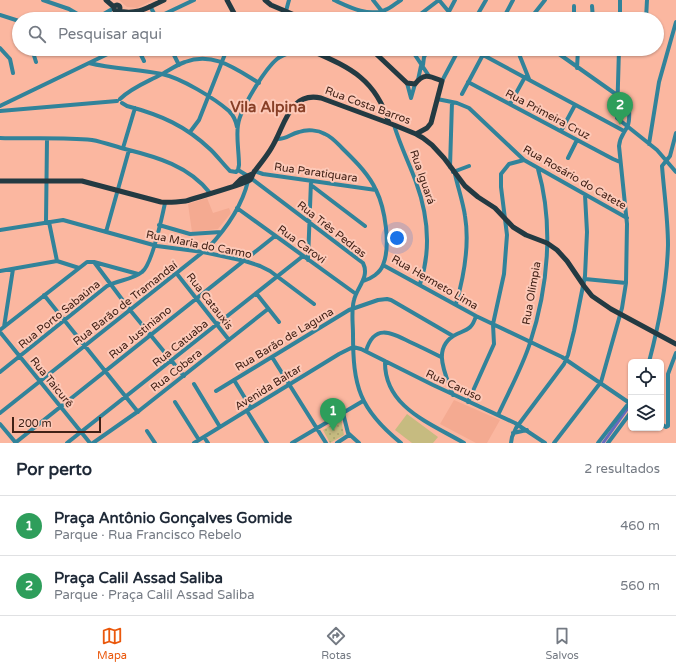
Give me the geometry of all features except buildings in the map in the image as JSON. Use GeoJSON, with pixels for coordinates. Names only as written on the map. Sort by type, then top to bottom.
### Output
{"type":"FeatureCollection","features":[{"type":"Feature","properties":{"kind":"main road"},"geometry":{"type":"LineString","coordinates":[[106,0],[117,8],[128,10],[148,8],[164,0]]}},
{"type":"Feature","properties":{"kind":"main road"},"geometry":{"type":"LineString","coordinates":[[114,0],[117,8]]}},
{"type":"Feature","properties":{"kind":"main road"},"geometry":{"type":"LineString","coordinates":[[227,0],[233,12]]}},
{"type":"Feature","properties":{"kind":"main road"},"geometry":{"type":"LineString","coordinates":[[265,0],[271,5],[286,11]]}},
{"type":"Feature","properties":{"kind":"main road","name":"Rua Iguará"},"geometry":{"type":"LineString","coordinates":[[323,56],[344,66],[360,77],[376,94],[392,124]]}},
{"type":"Feature","properties":{"kind":"main road"},"geometry":{"type":"LineString","coordinates":[[378,56],[407,83],[416,82],[428,76],[442,81],[431,123],[427,128],[416,134]]}},
{"type":"Feature","properties":{"kind":"main road","name":"Rua Costa Barros"},"geometry":{"type":"LineString","coordinates":[[248,178],[272,147],[289,111],[298,102],[308,97],[321,98],[392,124],[416,134],[432,145],[454,173],[472,192],[495,208],[518,231],[547,243],[562,255],[584,286],[598,301],[676,344]]}},
{"type":"Feature","properties":{"kind":"main road"},"geometry":{"type":"LineString","coordinates":[[0,181],[82,181],[166,203],[185,201],[234,186],[248,178]]}},
{"type":"Feature","properties":{"kind":"street"},"geometry":{"type":"LineString","coordinates":[[43,0],[74,12]]}},
{"type":"Feature","properties":{"kind":"street"},"geometry":{"type":"LineString","coordinates":[[170,12],[194,0]]}},
{"type":"Feature","properties":{"kind":"street"},"geometry":{"type":"LineString","coordinates":[[286,11],[289,0]]}},
{"type":"Feature","properties":{"kind":"street"},"geometry":{"type":"LineString","coordinates":[[334,0],[362,11],[382,11],[401,0]]}},
{"type":"Feature","properties":{"kind":"street"},"geometry":{"type":"LineString","coordinates":[[373,0],[382,11]]}},
{"type":"Feature","properties":{"kind":"street"},"geometry":{"type":"LineString","coordinates":[[423,12],[439,0],[449,12],[456,0]]}},
{"type":"Feature","properties":{"kind":"street"},"geometry":{"type":"LineString","coordinates":[[480,12],[486,0]]}},
{"type":"Feature","properties":{"kind":"street"},"geometry":{"type":"LineString","coordinates":[[507,12],[513,0]]}},
{"type":"Feature","properties":{"kind":"street"},"geometry":{"type":"LineString","coordinates":[[536,12],[545,0]]}},
{"type":"Feature","properties":{"kind":"street"},"geometry":{"type":"LineString","coordinates":[[620,0],[620,12]]}},
{"type":"Feature","properties":{"kind":"street"},"geometry":{"type":"LineString","coordinates":[[646,0],[646,12]]}},
{"type":"Feature","properties":{"kind":"street"},"geometry":{"type":"LineString","coordinates":[[574,6],[574,12]]}},
{"type":"Feature","properties":{"kind":"street"},"geometry":{"type":"LineString","coordinates":[[592,6],[592,12]]}},
{"type":"Feature","properties":{"kind":"street"},"geometry":{"type":"LineString","coordinates":[[108,12],[117,8],[119,12]]}},
{"type":"Feature","properties":{"kind":"street"},"geometry":{"type":"LineString","coordinates":[[148,8],[151,12]]}},
{"type":"Feature","properties":{"kind":"street"},"geometry":{"type":"LineString","coordinates":[[0,15],[12,19]]}},
{"type":"Feature","properties":{"kind":"street"},"geometry":{"type":"LineString","coordinates":[[649,144],[660,82],[676,22]]}},
{"type":"Feature","properties":{"kind":"street"},"geometry":{"type":"LineString","coordinates":[[0,48],[10,59],[13,73]]}},
{"type":"Feature","properties":{"kind":"street"},"geometry":{"type":"LineString","coordinates":[[34,56],[36,62]]}},
{"type":"Feature","properties":{"kind":"street"},"geometry":{"type":"LineString","coordinates":[[0,106],[104,56]]}},
{"type":"Feature","properties":{"kind":"street"},"geometry":{"type":"LineString","coordinates":[[142,56],[144,61]]}},
{"type":"Feature","properties":{"kind":"street"},"geometry":{"type":"LineString","coordinates":[[174,56],[179,65]]}},
{"type":"Feature","properties":{"kind":"street"},"geometry":{"type":"LineString","coordinates":[[190,132],[199,120],[224,56]]}},
{"type":"Feature","properties":{"kind":"street"},"geometry":{"type":"LineString","coordinates":[[235,171],[240,116],[266,71],[277,59],[284,56]]}},
{"type":"Feature","properties":{"kind":"street"},"geometry":{"type":"LineString","coordinates":[[442,81],[455,56]]}},
{"type":"Feature","properties":{"kind":"street"},"geometry":{"type":"LineString","coordinates":[[462,94],[482,56]]}},
{"type":"Feature","properties":{"kind":"street"},"geometry":{"type":"LineString","coordinates":[[485,56],[575,105],[626,129],[649,144],[676,172]]}},
{"type":"Feature","properties":{"kind":"street"},"geometry":{"type":"LineString","coordinates":[[519,56],[527,78]]}},
{"type":"Feature","properties":{"kind":"street"},"geometry":{"type":"LineString","coordinates":[[561,56],[617,95]]}},
{"type":"Feature","properties":{"kind":"street"},"geometry":{"type":"LineString","coordinates":[[577,68],[578,56]]}},
{"type":"Feature","properties":{"kind":"street"},"geometry":{"type":"LineString","coordinates":[[613,124],[617,118],[619,56]]}},
{"type":"Feature","properties":{"kind":"street"},"geometry":{"type":"LineString","coordinates":[[407,83],[411,98],[424,57],[416,57]]}},
{"type":"Feature","properties":{"kind":"street"},"geometry":{"type":"LineString","coordinates":[[416,57],[428,76]]}},
{"type":"Feature","properties":{"kind":"street"},"geometry":{"type":"LineString","coordinates":[[120,101],[143,84],[190,60],[201,58],[222,61],[259,82]]}},
{"type":"Feature","properties":{"kind":"street"},"geometry":{"type":"LineString","coordinates":[[89,63],[162,74],[187,84],[208,96],[229,111],[238,127]]}},
{"type":"Feature","properties":{"kind":"street"},"geometry":{"type":"LineString","coordinates":[[419,71],[428,76]]}},
{"type":"Feature","properties":{"kind":"street"},"geometry":{"type":"LineString","coordinates":[[510,104],[527,78]]}},
{"type":"Feature","properties":{"kind":"street","name":"Rua Primeira Cruz"},"geometry":{"type":"LineString","coordinates":[[468,82],[620,162]]}},
{"type":"Feature","properties":{"kind":"street","name":"Rua Rosário do Catete"},"geometry":{"type":"LineString","coordinates":[[437,99],[464,105],[469,108],[524,160],[627,218]]}},
{"type":"Feature","properties":{"kind":"street"},"geometry":{"type":"LineString","coordinates":[[0,111],[120,101],[166,119],[190,132],[235,171],[248,178]]}},
{"type":"Feature","properties":{"kind":"street"},"geometry":{"type":"LineString","coordinates":[[450,167],[452,102]]}},
{"type":"Feature","properties":{"kind":"street"},"geometry":{"type":"LineString","coordinates":[[5,103],[8,110]]}},
{"type":"Feature","properties":{"kind":"street"},"geometry":{"type":"LineString","coordinates":[[561,131],[575,105]]}},
{"type":"Feature","properties":{"kind":"street"},"geometry":{"type":"LineString","coordinates":[[554,443],[600,383],[620,314],[626,282],[627,218],[620,162],[620,141],[626,129],[629,106]]}},
{"type":"Feature","properties":{"kind":"street"},"geometry":{"type":"LineString","coordinates":[[123,148],[135,108]]}},
{"type":"Feature","properties":{"kind":"street"},"geometry":{"type":"LineString","coordinates":[[617,118],[626,129]]}},
{"type":"Feature","properties":{"kind":"street","name":"Rua Iguará"},"geometry":{"type":"LineString","coordinates":[[392,124],[416,182],[424,210],[427,242],[424,271],[420,284]]}},
{"type":"Feature","properties":{"kind":"street","name":"Rua Hermeto Lima"},"geometry":{"type":"LineString","coordinates":[[276,139],[283,139],[305,130],[317,131],[327,135],[361,167],[376,190],[383,211],[387,233],[383,265],[476,316],[566,360],[628,403]]}},
{"type":"Feature","properties":{"kind":"street"},"geometry":{"type":"LineString","coordinates":[[649,359],[662,304],[667,260],[667,220],[662,166],[670,156],[676,134]]}},
{"type":"Feature","properties":{"kind":"street"},"geometry":{"type":"LineString","coordinates":[[0,138],[91,140],[123,148],[160,159],[178,167],[200,182],[210,193]]}},
{"type":"Feature","properties":{"kind":"street"},"geometry":{"type":"LineString","coordinates":[[47,139],[48,222],[57,261]]}},
{"type":"Feature","properties":{"kind":"street"},"geometry":{"type":"LineString","coordinates":[[568,158],[577,140]]}},
{"type":"Feature","properties":{"kind":"street"},"geometry":{"type":"LineString","coordinates":[[106,232],[129,150]]}},
{"type":"Feature","properties":{"kind":"street"},"geometry":{"type":"LineString","coordinates":[[468,402],[494,344],[493,324],[504,274],[506,250],[506,219],[501,187],[501,174],[509,164],[524,160]]}},
{"type":"Feature","properties":{"kind":"street"},"geometry":{"type":"LineString","coordinates":[[456,304],[464,270],[466,239],[465,215],[454,173],[468,166]]}},
{"type":"Feature","properties":{"kind":"street","name":"Rua Olímpia"},"geometry":{"type":"LineString","coordinates":[[498,415],[530,342],[541,293],[547,243],[544,199],[538,169]]}},
{"type":"Feature","properties":{"kind":"street"},"geometry":{"type":"LineString","coordinates":[[235,171],[248,178]]}},
{"type":"Feature","properties":{"kind":"street","name":"Rua Paratiquara"},"geometry":{"type":"LineString","coordinates":[[248,178],[264,174],[311,183],[376,190]]}},
{"type":"Feature","properties":{"kind":"street","name":"Rua Barão de Tramandaí"},"geometry":{"type":"LineString","coordinates":[[0,413],[203,252],[221,232],[237,208],[245,192],[248,178]]}},
{"type":"Feature","properties":{"kind":"street","name":"Rua Três Pedras"},"geometry":{"type":"LineString","coordinates":[[248,178],[310,222],[363,263],[365,274],[363,282]]}},
{"type":"Feature","properties":{"kind":"street"},"geometry":{"type":"LineString","coordinates":[[308,260],[311,183]]}},
{"type":"Feature","properties":{"kind":"street"},"geometry":{"type":"LineString","coordinates":[[311,183],[365,226]]}},
{"type":"Feature","properties":{"kind":"street"},"geometry":{"type":"LineString","coordinates":[[511,443],[514,433],[519,425],[566,360],[585,279],[587,232],[585,195]]}},
{"type":"Feature","properties":{"kind":"street"},"geometry":{"type":"LineString","coordinates":[[1,330],[87,262],[94,262],[138,274],[143,271],[148,264],[166,203]]}},
{"type":"Feature","properties":{"kind":"street","name":"Rua Carovi"},"geometry":{"type":"LineString","coordinates":[[237,208],[356,294]]}},
{"type":"Feature","properties":{"kind":"street","name":"Rua Maria do Carmo"},"geometry":{"type":"LineString","coordinates":[[0,230],[59,220],[69,221],[154,246],[203,252],[244,261],[260,266],[278,276],[314,304]]}},
{"type":"Feature","properties":{"kind":"street"},"geometry":{"type":"LineString","coordinates":[[159,225],[190,234],[221,232]]}},
{"type":"Feature","properties":{"kind":"street","name":"Rua Justiniano"},"geometry":{"type":"LineString","coordinates":[[16,443],[275,236]]}},
{"type":"Feature","properties":{"kind":"street","name":"Rua Catuaba"},"geometry":{"type":"LineString","coordinates":[[67,443],[303,256]]}},
{"type":"Feature","properties":{"kind":"street"},"geometry":{"type":"LineString","coordinates":[[0,271],[57,261],[79,268]]}},
{"type":"Feature","properties":{"kind":"street"},"geometry":{"type":"LineString","coordinates":[[94,262],[130,310],[184,376]]}},
{"type":"Feature","properties":{"kind":"street"},"geometry":{"type":"LineString","coordinates":[[383,265],[375,275],[363,282],[356,294],[353,308],[353,347],[357,380],[363,401],[377,422],[401,443]]}},
{"type":"Feature","properties":{"kind":"street"},"geometry":{"type":"LineString","coordinates":[[1,330],[13,268]]}},
{"type":"Feature","properties":{"kind":"street","name":"Rua Porto Sabaúna"},"geometry":{"type":"LineString","coordinates":[[0,372],[110,284],[138,274]]}},
{"type":"Feature","properties":{"kind":"street","name":"Rua Catauxis"},"geometry":{"type":"LineString","coordinates":[[177,274],[229,340]]}},
{"type":"Feature","properties":{"kind":"street"},"geometry":{"type":"LineString","coordinates":[[585,279],[626,282]]}},
{"type":"Feature","properties":{"kind":"street"},"geometry":{"type":"LineString","coordinates":[[256,293],[279,322]]}},
{"type":"Feature","properties":{"kind":"street"},"geometry":{"type":"LineString","coordinates":[[44,295],[138,412]]}},
{"type":"Feature","properties":{"kind":"street","name":"Rua Barão de Laguna"},"geometry":{"type":"LineString","coordinates":[[267,443],[234,380],[353,308],[382,299],[391,300],[453,336]]}},
{"type":"Feature","properties":{"kind":"street","name":"Rua Cobera"},"geometry":{"type":"LineString","coordinates":[[91,443],[138,412],[268,309]]}},
{"type":"Feature","properties":{"kind":"street"},"geometry":{"type":"LineString","coordinates":[[453,395],[442,365],[441,357],[445,346],[453,336],[470,327],[476,316]]}},
{"type":"Feature","properties":{"kind":"street","name":"Rua Taicurê"},"geometry":{"type":"LineString","coordinates":[[1,330],[20,356],[91,443]]}},
{"type":"Feature","properties":{"kind":"street"},"geometry":{"type":"LineString","coordinates":[[366,351],[371,339],[380,333],[386,332],[398,335],[441,357]]}},
{"type":"Feature","properties":{"kind":"street","name":"Rua Caruso"},"geometry":{"type":"LineString","coordinates":[[353,347],[366,351],[453,395],[511,421],[545,443]]}},
{"type":"Feature","properties":{"kind":"street","name":"Avenida Baltar"},"geometry":{"type":"LineString","coordinates":[[194,443],[353,347]]}},
{"type":"Feature","properties":{"kind":"street"},"geometry":{"type":"LineString","coordinates":[[664,425],[668,427],[668,374],[676,354]]}},
{"type":"Feature","properties":{"kind":"street"},"geometry":{"type":"LineString","coordinates":[[272,357],[326,443]]}},
{"type":"Feature","properties":{"kind":"street"},"geometry":{"type":"LineString","coordinates":[[385,361],[387,380],[393,393],[402,404],[464,443]]}},
{"type":"Feature","properties":{"kind":"street"},"geometry":{"type":"LineString","coordinates":[[216,391],[234,380]]}},
{"type":"Feature","properties":{"kind":"street"},"geometry":{"type":"LineString","coordinates":[[194,384],[220,427]]}},
{"type":"Feature","properties":{"kind":"street"},"geometry":{"type":"LineString","coordinates":[[292,443],[363,401]]}},
{"type":"Feature","properties":{"kind":"street"},"geometry":{"type":"LineString","coordinates":[[175,402],[199,440]]}},
{"type":"Feature","properties":{"kind":"street"},"geometry":{"type":"LineString","coordinates":[[598,443],[628,406]]}},
{"type":"Feature","properties":{"kind":"street"},"geometry":{"type":"LineString","coordinates":[[343,413],[350,435],[359,443]]}},
{"type":"Feature","properties":{"kind":"street"},"geometry":{"type":"LineString","coordinates":[[608,443],[628,416]]}},
{"type":"Feature","properties":{"kind":"street"},"geometry":{"type":"LineString","coordinates":[[511,421],[514,433]]}},
{"type":"Feature","properties":{"kind":"street"},"geometry":{"type":"LineString","coordinates":[[0,424],[16,443]]}},
{"type":"Feature","properties":{"kind":"street"},"geometry":{"type":"LineString","coordinates":[[514,433],[527,430]]}},
{"type":"Feature","properties":{"kind":"street"},"geometry":{"type":"LineString","coordinates":[[147,431],[155,443]]}},
{"type":"Feature","properties":{"kind":"street"},"geometry":{"type":"LineString","coordinates":[[337,443],[350,435]]}},
{"type":"Feature","properties":{"kind":"street"},"geometry":{"type":"LineString","coordinates":[[204,437],[208,443]]}},
{"type":"Feature","properties":{"kind":"shaded area"},"geometry":{"type":"Polygon","coordinates":[[[119,0],[153,0],[137,8],[127,7],[119,0]]]}},
{"type":"Feature","properties":{"kind":"shaded area"},"geometry":{"type":"Polygon","coordinates":[[[207,198],[213,213],[229,208],[231,213],[218,229],[192,232],[188,204],[207,198]]]}},
{"type":"Feature","properties":{"kind":"shaded area"},"geometry":{"type":"Polygon","coordinates":[[[454,400],[500,420],[487,443],[476,443],[440,424],[454,400]]]}},
{"type":"Feature","properties":{"kind":"shaded area"},"geometry":{"type":"Polygon","coordinates":[[[407,414],[438,437],[433,443],[412,443],[395,430],[407,414]]]}},
{"type":"Feature","properties":{"kind":"shaded area"},"geometry":{"type":"Polygon","coordinates":[[[341,419],[344,435],[330,443],[323,430],[341,419]]]}},
{"type":"Feature","properties":{"kind":"waterway"},"geometry":{"type":"LineString","coordinates":[[603,443],[628,408]]}},
{"type":"Feature","properties":{"kind":"place","name":"Praça Calil Assad Saliba"},"geometry":{"type":"Point","coordinates":[620,125]}},
{"type":"Feature","properties":{"kind":"place","name":"Praça Antônio Gonçalves Gomide"},"geometry":{"type":"Point","coordinates":[333,431]}},
{"type":"Feature","properties":{"kind":"district","name":"Vila Alpina"},"geometry":{"type":"Point","coordinates":[268,107]}}]}
